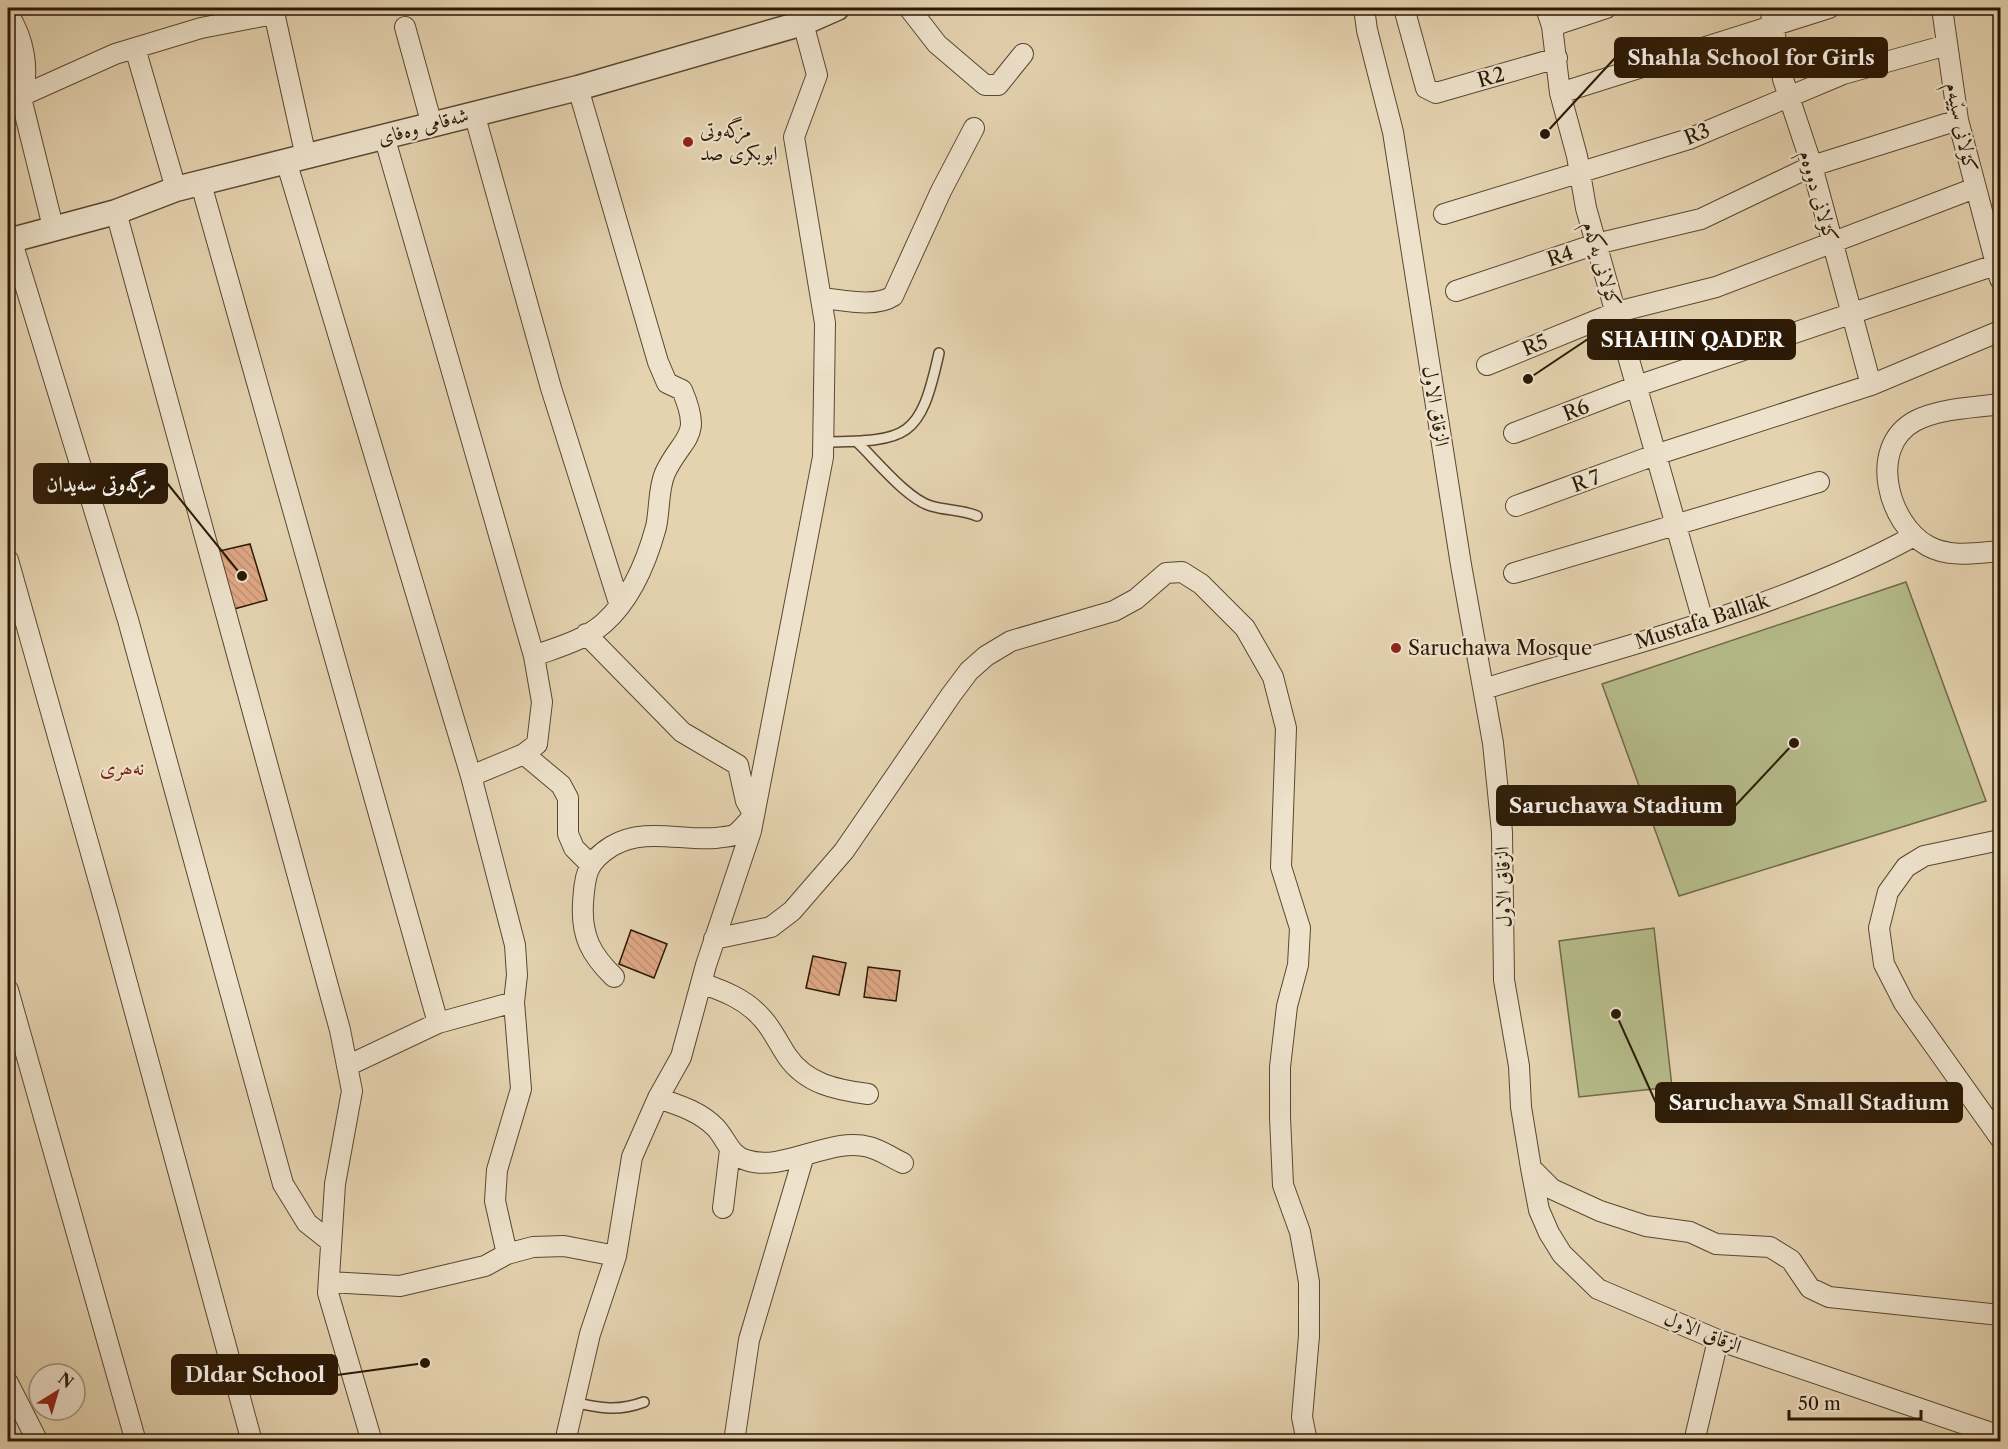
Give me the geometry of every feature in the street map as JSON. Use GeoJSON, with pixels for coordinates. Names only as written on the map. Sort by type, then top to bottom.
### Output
{"type":"FeatureCollection","features":[{"type":"Feature","properties":{"kind":"street","name":"شەقامی وەفای"},"geometry":{"type":"LineString","coordinates":[[9,240],[116,212],[176,189],[432,125],[474,112],[578,88],[837,8]]}},
{"type":"Feature","properties":{"kind":"street"},"geometry":{"type":"LineString","coordinates":[[909,8],[937,44],[986,85],[998,85],[1023,54]]}},
{"type":"Feature","properties":{"kind":"street","name":"الزقاق الاول"},"geometry":{"type":"LineString","coordinates":[[1364,8],[1367,30],[1393,132],[1461,566],[1484,689],[1500,802],[1504,980],[1519,1066],[1521,1107],[1531,1168],[1539,1210],[1549,1233],[1579,1273],[1598,1290],[1718,1340],[2001,1436]]}},
{"type":"Feature","properties":{"kind":"street","name":"R2"},"geometry":{"type":"LineString","coordinates":[[1404,8],[1426,88],[1436,93],[1557,58]]}},
{"type":"Feature","properties":{"kind":"street"},"geometry":{"type":"LineString","coordinates":[[1549,17],[1606,8]]}},
{"type":"Feature","properties":{"kind":"street"},"geometry":{"type":"LineString","coordinates":[[1560,93],[1772,16],[1830,8]]}},
{"type":"Feature","properties":{"kind":"street","name":"کۆلانی سێیەم"},"geometry":{"type":"LineString","coordinates":[[1942,8],[1958,120],[1998,272]]}},
{"type":"Feature","properties":{"kind":"street"},"geometry":{"type":"LineString","coordinates":[[14,100],[115,54],[201,28],[273,11],[296,160],[471,776],[515,945],[517,975],[514,1002],[521,1089],[497,1170],[495,1201],[507,1254]]}},
{"type":"Feature","properties":{"kind":"street"},"geometry":{"type":"LineString","coordinates":[[8,14],[23,47],[26,83],[14,100]]}},
{"type":"Feature","properties":{"kind":"street","name":"کۆلانی دووەم"},"geometry":{"type":"LineString","coordinates":[[1772,16],[1788,95],[1812,166],[1871,385]]}},
{"type":"Feature","properties":{"kind":"street","name":"کۆلانی یەکەم"},"geometry":{"type":"LineString","coordinates":[[1549,17],[1557,58],[1560,93],[1596,244],[1617,312],[1674,526],[1703,621]]}},
{"type":"Feature","properties":{"kind":"street"},"geometry":{"type":"LineString","coordinates":[[564,1442],[572,1402],[616,1256],[632,1157],[658,1098],[681,1057],[714,939],[754,815],[823,457],[825,322],[794,137],[817,75],[802,19]]}},
{"type":"Feature","properties":{"kind":"street"},"geometry":{"type":"LineString","coordinates":[[405,27],[432,125]]}},
{"type":"Feature","properties":{"kind":"street","name":"R3"},"geometry":{"type":"LineString","coordinates":[[1444,214],[1689,139],[1788,95],[1843,74],[1947,45]]}},
{"type":"Feature","properties":{"kind":"street"},"geometry":{"type":"LineString","coordinates":[[135,48],[176,189]]}},
{"type":"Feature","properties":{"kind":"street"},"geometry":{"type":"LineString","coordinates":[[534,656],[586,634],[604,623],[620,606],[649,554],[665,473],[689,438],[692,424],[682,390],[667,383],[658,362],[578,88]]}},
{"type":"Feature","properties":{"kind":"street"},"geometry":{"type":"LineString","coordinates":[[14,100],[52,227]]}},
{"type":"Feature","properties":{"kind":"street"},"geometry":{"type":"LineString","coordinates":[[474,112],[551,388],[620,606]]}},
{"type":"Feature","properties":{"kind":"street","name":"R4"},"geometry":{"type":"LineString","coordinates":[[1456,291],[1596,244],[1701,219],[1812,166],[1958,120]]}},
{"type":"Feature","properties":{"kind":"street"},"geometry":{"type":"LineString","coordinates":[[822,298],[866,302],[886,301],[894,296],[941,191],[974,128]]}},
{"type":"Feature","properties":{"kind":"street"},"geometry":{"type":"LineString","coordinates":[[384,136],[534,656],[542,702],[541,729],[537,744],[524,754],[471,776]]}},
{"type":"Feature","properties":{"kind":"street"},"geometry":{"type":"LineString","coordinates":[[201,184],[438,1023]]}},
{"type":"Feature","properties":{"kind":"street","name":"R5"},"geometry":{"type":"LineString","coordinates":[[1487,365],[1617,312],[1716,287],[1976,188]]}},
{"type":"Feature","properties":{"kind":"street"},"geometry":{"type":"LineString","coordinates":[[116,212],[340,1030],[352,1091],[335,1184],[328,1293],[372,1442]]}},
{"type":"Feature","properties":{"kind":"street"},"geometry":{"type":"LineString","coordinates":[[9,240],[128,620],[283,1184],[307,1223],[331,1242]]}},
{"type":"Feature","properties":{"kind":"street","name":"R6"},"geometry":{"type":"LineString","coordinates":[[1514,433],[1637,386],[1731,357],[1851,313],[1998,272]]}},
{"type":"Feature","properties":{"kind":"street","name":"R 7"},"geometry":{"type":"LineString","coordinates":[[1516,506],[1655,455],[1871,385],[2001,331]]}},
{"type":"Feature","properties":{"kind":"street"},"geometry":{"type":"LineString","coordinates":[[2001,404],[1947,411],[1927,417],[1905,428],[1897,438],[1890,456],[1888,486],[1903,523],[1914,536],[1929,546],[1947,553],[2001,551]]}},
{"type":"Feature","properties":{"kind":"street"},"geometry":{"type":"LineString","coordinates":[[1514,573],[1819,482]]}},
{"type":"Feature","properties":{"kind":"street","name":"Mustafa Ballak"},"geometry":{"type":"LineString","coordinates":[[1484,689],[1803,588],[1914,536]]}},
{"type":"Feature","properties":{"kind":"street"},"geometry":{"type":"LineString","coordinates":[[8,560],[111,924],[252,1442]]}},
{"type":"Feature","properties":{"kind":"street"},"geometry":{"type":"LineString","coordinates":[[714,939],[771,927],[792,912],[844,850],[969,671],[986,656],[1011,641],[1114,611],[1136,599],[1166,573],[1182,572],[1201,584],[1245,628],[1273,677],[1286,728],[1281,867],[1300,928],[1298,965],[1287,1006],[1280,1067],[1280,1117],[1283,1185],[1300,1232],[1309,1282],[1309,1336],[1302,1417],[1307,1442]]}},
{"type":"Feature","properties":{"kind":"street"},"geometry":{"type":"LineString","coordinates":[[586,634],[682,732],[738,765],[746,801],[754,815]]}},
{"type":"Feature","properties":{"kind":"street"},"geometry":{"type":"LineString","coordinates":[[524,754],[561,784],[568,798],[568,834],[574,848],[591,865]]}},
{"type":"Feature","properties":{"kind":"street"},"geometry":{"type":"LineString","coordinates":[[614,976],[595,958],[587,939],[583,909],[585,876],[596,855],[620,841],[647,834],[702,839],[734,835],[754,815]]}},
{"type":"Feature","properties":{"kind":"street"},"geometry":{"type":"LineString","coordinates":[[2001,840],[1924,856],[1906,867],[1888,892],[1879,928],[1884,964],[1904,1003],[2001,1138]]}},
{"type":"Feature","properties":{"kind":"street"},"geometry":{"type":"LineString","coordinates":[[701,983],[735,997],[756,1012],[788,1058],[805,1076],[835,1090],[868,1094]]}},
{"type":"Feature","properties":{"kind":"street"},"geometry":{"type":"LineString","coordinates":[[8,990],[136,1442]]}},
{"type":"Feature","properties":{"kind":"street"},"geometry":{"type":"LineString","coordinates":[[347,1066],[438,1023],[514,1002]]}},
{"type":"Feature","properties":{"kind":"street"},"geometry":{"type":"LineString","coordinates":[[658,1098],[694,1111],[716,1127],[730,1149],[746,1160],[772,1163],[831,1148],[868,1146],[903,1163]]}},
{"type":"Feature","properties":{"kind":"street"},"geometry":{"type":"LineString","coordinates":[[723,1208],[730,1149]]}},
{"type":"Feature","properties":{"kind":"street"},"geometry":{"type":"LineString","coordinates":[[734,1442],[749,1340],[804,1155]]}},
{"type":"Feature","properties":{"kind":"street"},"geometry":{"type":"LineString","coordinates":[[1531,1168],[1552,1189],[1609,1214],[1646,1226],[1690,1232],[1716,1244],[1770,1247],[1791,1260],[1810,1288],[1829,1297],[2001,1315]]}},
{"type":"Feature","properties":{"kind":"street"},"geometry":{"type":"LineString","coordinates":[[328,1282],[400,1286],[485,1266],[507,1254],[533,1247],[564,1246],[616,1256]]}},
{"type":"Feature","properties":{"kind":"street"},"geometry":{"type":"LineString","coordinates":[[1694,1442],[1718,1340]]}},
{"type":"Feature","properties":{"kind":"street"},"geometry":{"type":"LineString","coordinates":[[8,1383],[39,1442]]}},
{"type":"Feature","properties":{"kind":"lane"},"geometry":{"type":"LineString","coordinates":[[823,442],[857,442],[899,435],[918,420],[930,396],[939,353]]}},
{"type":"Feature","properties":{"kind":"lane"},"geometry":{"type":"LineString","coordinates":[[857,442],[914,497],[930,506],[961,509],[977,516]]}},
{"type":"Feature","properties":{"kind":"lane"},"geometry":{"type":"LineString","coordinates":[[572,1402],[603,1409],[626,1409],[644,1402]]}},
{"type":"Feature","properties":{"kind":"green space"},"geometry":{"type":"Polygon","coordinates":[[[1906,582],[1986,801],[1679,896],[1602,684],[1906,582]]]}},
{"type":"Feature","properties":{"kind":"green space"},"geometry":{"type":"Polygon","coordinates":[[[1654,928],[1672,1087],[1579,1097],[1559,941],[1654,928]]]}},
{"type":"Feature","properties":{"kind":"building"},"geometry":{"type":"Polygon","coordinates":[[[250,544],[267,600],[234,609],[215,552],[250,544]]]}},
{"type":"Feature","properties":{"kind":"building"},"geometry":{"type":"Polygon","coordinates":[[[631,930],[667,944],[654,978],[619,964],[631,930]]]}},
{"type":"Feature","properties":{"kind":"building"},"geometry":{"type":"Polygon","coordinates":[[[813,956],[846,963],[839,995],[806,988],[813,956]]]}},
{"type":"Feature","properties":{"kind":"building"},"geometry":{"type":"Polygon","coordinates":[[[868,967],[900,971],[896,1001],[864,997],[868,967]]]}},
{"type":"Feature","properties":{"kind":"place","name":"Shahla School for Girls"},"geometry":{"type":"Point","coordinates":[1545,134]}},
{"type":"Feature","properties":{"kind":"place","name":"مزگەوتی ابوبکری صد"},"geometry":{"type":"Point","coordinates":[688,142]}},
{"type":"Feature","properties":{"kind":"place","name":"SHAHIN QADER"},"geometry":{"type":"Point","coordinates":[1528,379]}},
{"type":"Feature","properties":{"kind":"place","name":"مزگەوتی سەیدان"},"geometry":{"type":"Point","coordinates":[242,576]}},
{"type":"Feature","properties":{"kind":"place","name":"Saruchawa Mosque"},"geometry":{"type":"Point","coordinates":[1396,648]}},
{"type":"Feature","properties":{"kind":"place","name":"Saruchawa Stadium"},"geometry":{"type":"Point","coordinates":[1794,743]}},
{"type":"Feature","properties":{"kind":"place","name":"Saruchawa Small Stadium"},"geometry":{"type":"Point","coordinates":[1616,1014]}},
{"type":"Feature","properties":{"kind":"place","name":"Dldar School"},"geometry":{"type":"Point","coordinates":[425,1363]}},
{"type":"Feature","properties":{"kind":"district","name":"نەھری"},"geometry":{"type":"Point","coordinates":[122,768]}}]}
